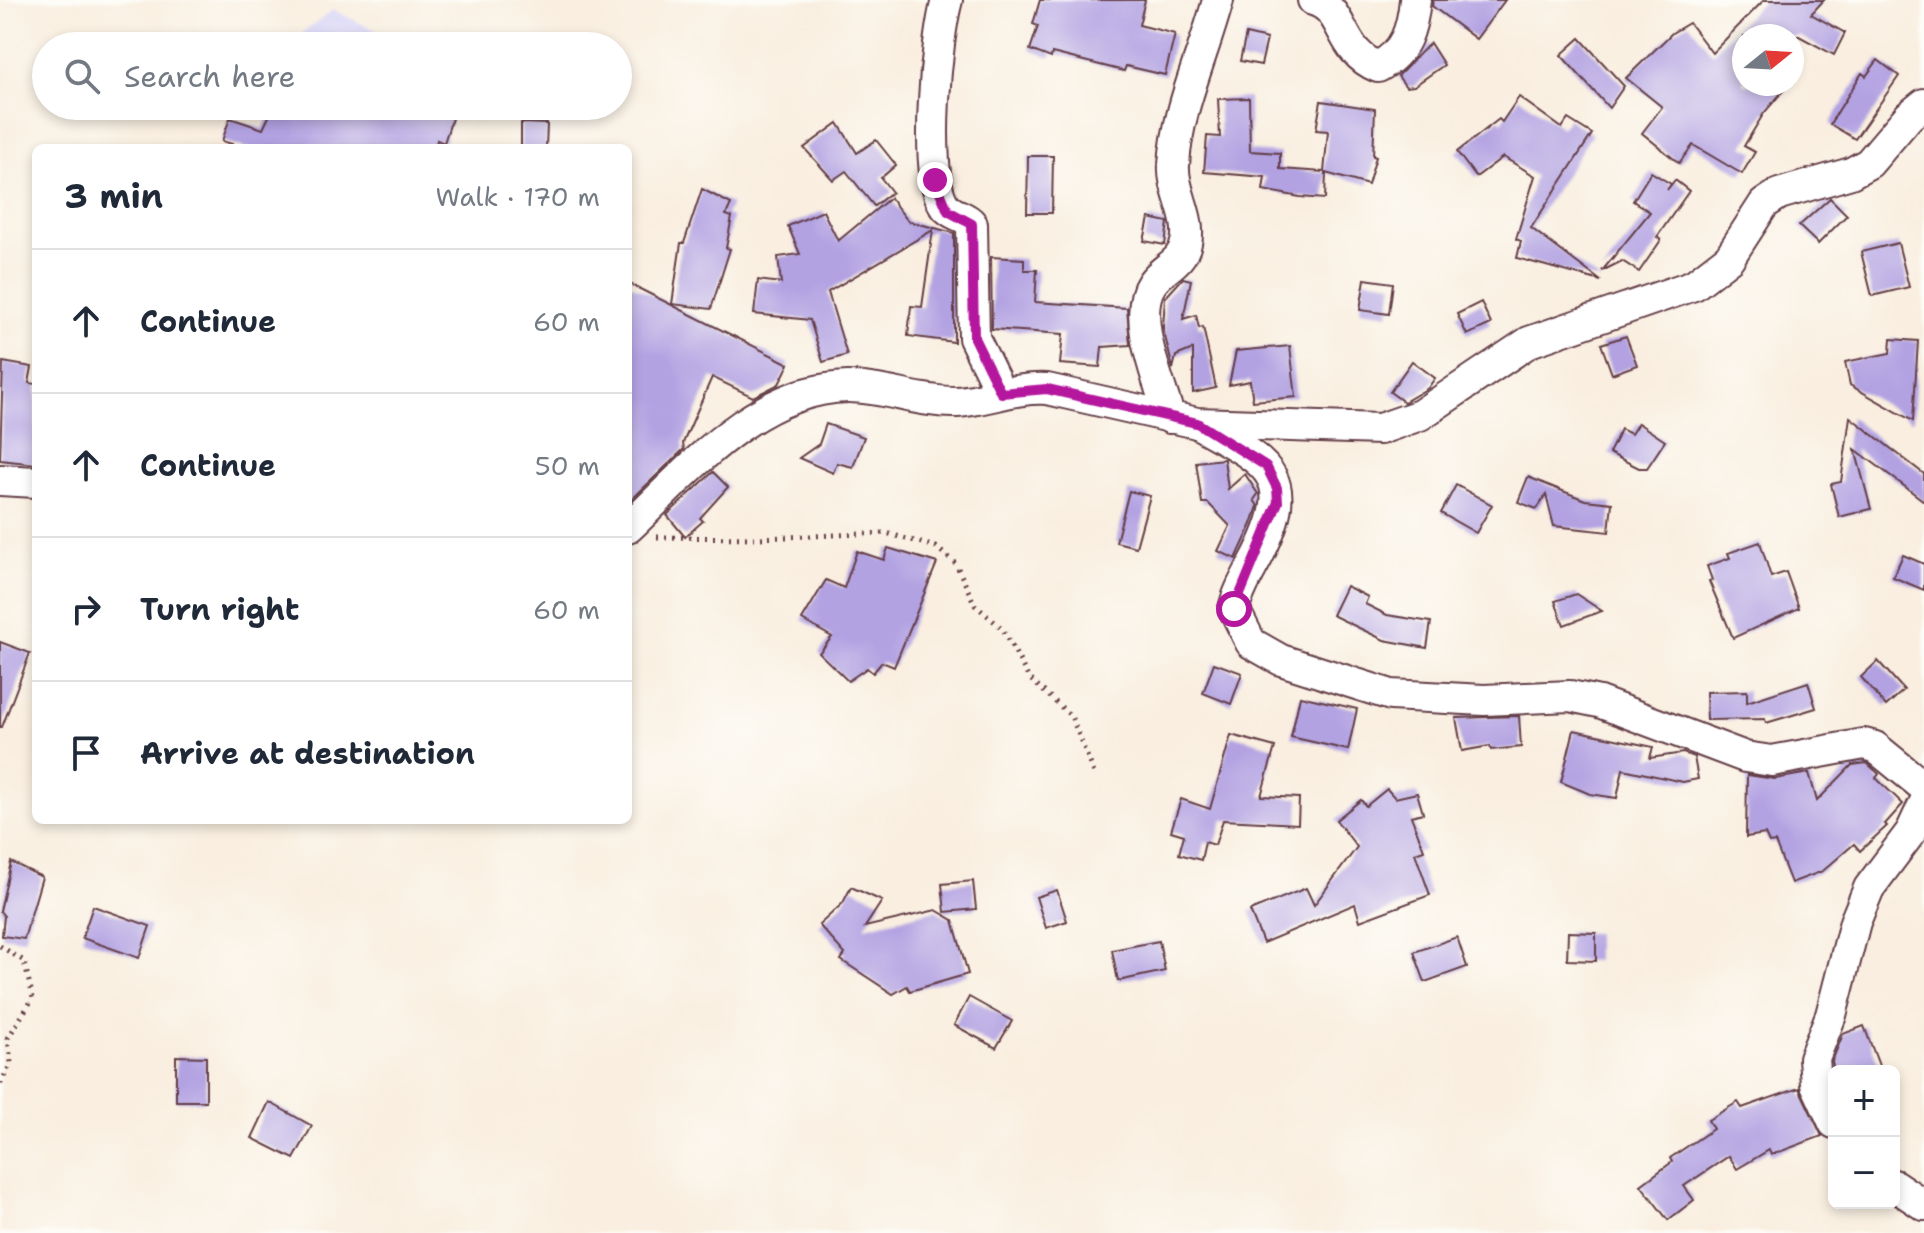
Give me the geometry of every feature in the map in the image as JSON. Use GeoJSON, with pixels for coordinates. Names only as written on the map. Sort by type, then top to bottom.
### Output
{"type":"FeatureCollection","features":[{"type":"Feature","properties":{"kind":"street"},"geometry":{"type":"LineString","coordinates":[[947,0],[936,64],[935,180],[948,211],[972,224],[974,338],[1001,393]]}},
{"type":"Feature","properties":{"kind":"street"},"geometry":{"type":"LineString","coordinates":[[1218,0],[1186,105],[1174,166],[1187,240],[1176,263],[1160,273],[1144,299],[1149,347],[1184,420],[1256,457],[1266,466],[1277,488],[1275,515],[1234,609],[1251,643],[1281,660],[1391,695],[1484,700],[1570,696],[1599,702],[1745,757],[1772,761],[1864,744],[1875,747],[1924,787]]}},
{"type":"Feature","properties":{"kind":"street"},"geometry":{"type":"LineString","coordinates":[[1313,0],[1323,3],[1335,14],[1345,39],[1356,53],[1378,67],[1395,55],[1409,37],[1415,0]]}},
{"type":"Feature","properties":{"kind":"street"},"geometry":{"type":"LineString","coordinates":[[641,532],[710,451],[762,410],[818,390],[848,387],[956,402],[1001,393],[1047,389],[1184,420],[1380,429],[1420,415],[1529,342],[1694,285],[1729,258],[1764,204],[1779,194],[1851,173],[1869,163],[1909,116],[1924,104]]}},
{"type":"Feature","properties":{"kind":"street"},"geometry":{"type":"LineString","coordinates":[[0,480],[32,482]]}},
{"type":"Feature","properties":{"kind":"street"},"geometry":{"type":"LineString","coordinates":[[1828,1110],[1816,1084],[1814,1058],[1831,1015],[1855,922],[1869,888],[1911,832],[1924,804]]}},
{"type":"Feature","properties":{"kind":"street"},"geometry":{"type":"LineString","coordinates":[[1900,1189],[1924,1205]]}},
{"type":"Feature","properties":{"kind":"path"},"geometry":{"type":"LineString","coordinates":[[641,532],[759,538],[886,533],[936,547],[956,564],[975,605],[1003,629],[1028,677],[1071,716],[1095,775]]}},
{"type":"Feature","properties":{"kind":"path"},"geometry":{"type":"LineString","coordinates":[[0,946],[24,961],[33,998],[8,1038],[11,1063],[0,1085]]}},
{"type":"Feature","properties":{"kind":"shaded area"},"geometry":{"type":"Polygon","coordinates":[[[333,10],[379,32],[303,32],[333,10]]]}},
{"type":"Feature","properties":{"kind":"building"},"geometry":{"type":"Polygon","coordinates":[[[1040,0],[1145,0],[1139,25],[1175,34],[1165,75],[1126,66],[1124,71],[1052,53],[1051,58],[1030,50],[1038,26],[1033,24],[1040,0]]]}},
{"type":"Feature","properties":{"kind":"building"},"geometry":{"type":"Polygon","coordinates":[[[1433,0],[1505,0],[1476,39],[1432,6],[1433,0]]]}},
{"type":"Feature","properties":{"kind":"building"},"geometry":{"type":"Polygon","coordinates":[[[1764,0],[1824,0],[1811,14],[1845,33],[1834,55],[1804,39],[1804,24],[1740,24],[1764,0]]]}},
{"type":"Feature","properties":{"kind":"building"},"geometry":{"type":"Polygon","coordinates":[[[1689,23],[1712,53],[1732,33],[1732,96],[1779,96],[1744,146],[1755,152],[1742,174],[1693,145],[1679,163],[1642,133],[1662,107],[1626,78],[1672,33],[1689,23]]]}},
{"type":"Feature","properties":{"kind":"building"},"geometry":{"type":"Polygon","coordinates":[[[1246,34],[1267,39],[1261,65],[1240,61],[1246,34]]]}},
{"type":"Feature","properties":{"kind":"building"},"geometry":{"type":"Polygon","coordinates":[[[1580,38],[1624,86],[1609,108],[1561,55],[1580,38]]]}},
{"type":"Feature","properties":{"kind":"building"},"geometry":{"type":"Polygon","coordinates":[[[1430,43],[1444,65],[1414,86],[1406,87],[1398,76],[1430,43]]]}},
{"type":"Feature","properties":{"kind":"building"},"geometry":{"type":"Polygon","coordinates":[[[1878,60],[1899,76],[1855,139],[1830,124],[1862,73],[1866,76],[1878,60]]]}},
{"type":"Feature","properties":{"kind":"building"},"geometry":{"type":"Polygon","coordinates":[[[1519,97],[1562,128],[1568,119],[1592,134],[1531,228],[1601,281],[1517,258],[1521,241],[1516,239],[1535,176],[1503,157],[1476,177],[1457,152],[1499,119],[1502,122],[1519,97]]]}},
{"type":"Feature","properties":{"kind":"building"},"geometry":{"type":"Polygon","coordinates":[[[1249,98],[1250,151],[1280,153],[1280,169],[1324,172],[1328,131],[1316,130],[1321,101],[1375,109],[1373,156],[1376,157],[1368,185],[1326,173],[1325,199],[1263,190],[1265,177],[1204,172],[1207,136],[1220,137],[1218,99],[1249,98]]]}},
{"type":"Feature","properties":{"kind":"building"},"geometry":{"type":"Polygon","coordinates":[[[229,120],[263,129],[267,120],[451,120],[444,143],[437,140],[436,144],[232,144],[222,141],[229,120]]]}},
{"type":"Feature","properties":{"kind":"building"},"geometry":{"type":"Polygon","coordinates":[[[521,123],[547,124],[546,144],[521,144],[521,123]]]}},
{"type":"Feature","properties":{"kind":"building"},"geometry":{"type":"Polygon","coordinates":[[[838,123],[857,153],[876,140],[896,165],[881,178],[892,192],[874,206],[846,171],[833,180],[804,148],[838,123]]]}},
{"type":"Feature","properties":{"kind":"building"},"geometry":{"type":"Polygon","coordinates":[[[1028,156],[1053,156],[1052,213],[1027,213],[1028,156]]]}},
{"type":"Feature","properties":{"kind":"building"},"geometry":{"type":"Polygon","coordinates":[[[1651,172],[1671,184],[1667,190],[1675,180],[1689,191],[1657,237],[1661,240],[1639,272],[1622,261],[1602,271],[1650,212],[1633,201],[1651,172]]]}},
{"type":"Feature","properties":{"kind":"building"},"geometry":{"type":"Polygon","coordinates":[[[702,189],[731,204],[726,215],[732,217],[726,248],[730,249],[711,309],[672,304],[681,243],[684,243],[702,189]]]}},
{"type":"Feature","properties":{"kind":"building"},"geometry":{"type":"Polygon","coordinates":[[[890,198],[908,221],[954,233],[954,342],[908,336],[911,306],[922,307],[933,230],[828,292],[847,355],[823,362],[810,320],[754,314],[758,280],[781,283],[778,257],[800,254],[788,226],[823,211],[838,241],[890,198]]]}},
{"type":"Feature","properties":{"kind":"building"},"geometry":{"type":"Polygon","coordinates":[[[1830,198],[1847,215],[1818,244],[1799,226],[1830,198]]]}},
{"type":"Feature","properties":{"kind":"building"},"geometry":{"type":"Polygon","coordinates":[[[1149,218],[1168,222],[1165,245],[1144,241],[1149,218]]]}},
{"type":"Feature","properties":{"kind":"building"},"geometry":{"type":"Polygon","coordinates":[[[1898,243],[1909,287],[1872,296],[1861,252],[1898,243]]]}},
{"type":"Feature","properties":{"kind":"building"},"geometry":{"type":"Polygon","coordinates":[[[991,257],[1024,259],[1024,270],[1037,270],[1035,302],[1127,308],[1130,345],[1102,347],[1100,367],[1060,364],[1063,334],[992,329],[991,257]]]}},
{"type":"Feature","properties":{"kind":"building"},"geometry":{"type":"Polygon","coordinates":[[[1183,278],[1191,280],[1183,319],[1196,315],[1199,328],[1203,327],[1216,388],[1193,393],[1193,349],[1176,356],[1173,369],[1163,328],[1165,298],[1183,278]]]}},
{"type":"Feature","properties":{"kind":"building"},"geometry":{"type":"Polygon","coordinates":[[[1365,279],[1393,283],[1389,314],[1360,310],[1365,279]]]}},
{"type":"Feature","properties":{"kind":"building"},"geometry":{"type":"Polygon","coordinates":[[[632,285],[789,364],[779,384],[753,397],[712,377],[683,443],[684,449],[632,499],[632,285]]]}},
{"type":"Feature","properties":{"kind":"building"},"geometry":{"type":"Polygon","coordinates":[[[1481,302],[1491,324],[1467,335],[1457,314],[1481,302]]]}},
{"type":"Feature","properties":{"kind":"building"},"geometry":{"type":"Polygon","coordinates":[[[1626,336],[1637,365],[1612,374],[1601,344],[1626,336]]]}},
{"type":"Feature","properties":{"kind":"building"},"geometry":{"type":"Polygon","coordinates":[[[1891,339],[1918,341],[1913,421],[1850,385],[1845,362],[1890,353],[1891,339]]]}},
{"type":"Feature","properties":{"kind":"building"},"geometry":{"type":"Polygon","coordinates":[[[1290,346],[1296,397],[1253,401],[1250,381],[1229,385],[1236,351],[1290,346]]]}},
{"type":"Feature","properties":{"kind":"building"},"geometry":{"type":"Polygon","coordinates":[[[1412,361],[1435,378],[1428,388],[1404,402],[1390,392],[1412,361]]]}},
{"type":"Feature","properties":{"kind":"building"},"geometry":{"type":"Polygon","coordinates":[[[3,362],[32,367],[29,383],[32,383],[32,464],[0,460],[3,362]]]}},
{"type":"Feature","properties":{"kind":"building"},"geometry":{"type":"Polygon","coordinates":[[[1850,417],[1924,474],[1924,501],[1855,449],[1871,509],[1839,517],[1831,484],[1841,482],[1850,417]]]}},
{"type":"Feature","properties":{"kind":"building"},"geometry":{"type":"Polygon","coordinates":[[[1638,423],[1665,441],[1647,468],[1639,468],[1609,453],[1621,429],[1631,434],[1638,423]]]}},
{"type":"Feature","properties":{"kind":"building"},"geometry":{"type":"Polygon","coordinates":[[[826,424],[864,437],[853,467],[837,463],[833,473],[799,458],[819,444],[826,424]]]}},
{"type":"Feature","properties":{"kind":"building"},"geometry":{"type":"Polygon","coordinates":[[[1224,459],[1228,489],[1245,474],[1258,494],[1254,500],[1258,506],[1252,524],[1236,559],[1218,551],[1230,526],[1208,503],[1202,503],[1196,462],[1224,459]]]}},
{"type":"Feature","properties":{"kind":"building"},"geometry":{"type":"Polygon","coordinates":[[[713,472],[728,487],[700,518],[703,521],[685,537],[667,515],[713,472]]]}},
{"type":"Feature","properties":{"kind":"building"},"geometry":{"type":"Polygon","coordinates":[[[1528,477],[1585,500],[1612,503],[1609,532],[1554,526],[1546,495],[1537,509],[1518,502],[1528,477]]]}},
{"type":"Feature","properties":{"kind":"building"},"geometry":{"type":"Polygon","coordinates":[[[1456,485],[1492,505],[1476,533],[1441,513],[1456,485]]]}},
{"type":"Feature","properties":{"kind":"building"},"geometry":{"type":"Polygon","coordinates":[[[1129,491],[1150,496],[1136,547],[1116,542],[1129,491]]]}},
{"type":"Feature","properties":{"kind":"building"},"geometry":{"type":"Polygon","coordinates":[[[1760,542],[1771,577],[1786,572],[1799,608],[1733,638],[1709,581],[1712,580],[1707,566],[1730,558],[1728,553],[1760,542]]]}},
{"type":"Feature","properties":{"kind":"building"},"geometry":{"type":"Polygon","coordinates":[[[888,548],[937,563],[894,667],[882,662],[873,673],[867,668],[848,681],[819,653],[832,637],[802,620],[826,580],[844,588],[857,551],[884,560],[888,548]]]}},
{"type":"Feature","properties":{"kind":"building"},"geometry":{"type":"Polygon","coordinates":[[[1903,555],[1924,564],[1924,590],[1893,577],[1903,555]]]}},
{"type":"Feature","properties":{"kind":"building"},"geometry":{"type":"Polygon","coordinates":[[[1346,586],[1368,597],[1365,604],[1387,615],[1431,622],[1427,648],[1384,640],[1332,615],[1346,586]]]}},
{"type":"Feature","properties":{"kind":"building"},"geometry":{"type":"Polygon","coordinates":[[[1576,594],[1602,611],[1564,625],[1555,601],[1576,594]]]}},
{"type":"Feature","properties":{"kind":"building"},"geometry":{"type":"Polygon","coordinates":[[[0,642],[30,653],[2,727],[0,727],[0,642]]]}},
{"type":"Feature","properties":{"kind":"building"},"geometry":{"type":"Polygon","coordinates":[[[1878,661],[1904,690],[1886,706],[1861,677],[1878,661]]]}},
{"type":"Feature","properties":{"kind":"building"},"geometry":{"type":"Polygon","coordinates":[[[1214,663],[1242,673],[1231,704],[1203,693],[1214,663]]]}},
{"type":"Feature","properties":{"kind":"building"},"geometry":{"type":"Polygon","coordinates":[[[1808,682],[1816,708],[1766,723],[1765,719],[1707,720],[1706,692],[1747,691],[1747,702],[1808,682]]]}},
{"type":"Feature","properties":{"kind":"building"},"geometry":{"type":"Polygon","coordinates":[[[1300,696],[1357,709],[1348,750],[1291,737],[1300,696]]]}},
{"type":"Feature","properties":{"kind":"building"},"geometry":{"type":"Polygon","coordinates":[[[1519,716],[1521,747],[1491,750],[1490,746],[1462,751],[1456,718],[1519,716]]]}},
{"type":"Feature","properties":{"kind":"building"},"geometry":{"type":"Polygon","coordinates":[[[1574,730],[1653,747],[1650,758],[1683,753],[1694,757],[1698,779],[1683,782],[1623,769],[1617,798],[1590,794],[1561,782],[1574,730]]]}},
{"type":"Feature","properties":{"kind":"building"},"geometry":{"type":"Polygon","coordinates":[[[1231,735],[1275,747],[1261,796],[1299,798],[1298,824],[1223,820],[1215,845],[1205,842],[1201,860],[1179,854],[1184,835],[1171,831],[1181,799],[1210,809],[1231,735]]]}},
{"type":"Feature","properties":{"kind":"building"},"geometry":{"type":"Polygon","coordinates":[[[1867,763],[1879,774],[1876,778],[1903,804],[1885,824],[1887,826],[1860,851],[1854,844],[1823,871],[1791,883],[1775,842],[1769,843],[1765,834],[1746,837],[1747,775],[1775,779],[1809,773],[1817,801],[1852,765],[1867,763]]]}},
{"type":"Feature","properties":{"kind":"building"},"geometry":{"type":"Polygon","coordinates":[[[1387,789],[1395,798],[1417,793],[1423,813],[1411,816],[1424,850],[1415,853],[1430,895],[1360,921],[1355,904],[1263,943],[1250,911],[1306,888],[1314,905],[1357,847],[1336,820],[1361,800],[1366,806],[1387,789]]]}},
{"type":"Feature","properties":{"kind":"building"},"geometry":{"type":"Polygon","coordinates":[[[11,862],[42,877],[24,939],[2,936],[4,916],[0,911],[11,862]]]}},
{"type":"Feature","properties":{"kind":"building"},"geometry":{"type":"Polygon","coordinates":[[[973,881],[976,909],[945,912],[942,884],[973,881]]]}},
{"type":"Feature","properties":{"kind":"building"},"geometry":{"type":"Polygon","coordinates":[[[851,887],[882,901],[865,927],[936,910],[953,920],[968,974],[910,991],[907,986],[893,994],[841,960],[845,954],[819,925],[843,903],[851,887]]]}},
{"type":"Feature","properties":{"kind":"building"},"geometry":{"type":"Polygon","coordinates":[[[1057,890],[1067,921],[1046,928],[1036,897],[1057,890]]]}},
{"type":"Feature","properties":{"kind":"building"},"geometry":{"type":"Polygon","coordinates":[[[93,906],[150,926],[139,958],[82,938],[93,906]]]}},
{"type":"Feature","properties":{"kind":"building"},"geometry":{"type":"Polygon","coordinates":[[[1568,932],[1596,933],[1596,961],[1567,960],[1568,932]]]}},
{"type":"Feature","properties":{"kind":"building"},"geometry":{"type":"Polygon","coordinates":[[[1457,937],[1467,967],[1425,982],[1414,952],[1457,937]]]}},
{"type":"Feature","properties":{"kind":"building"},"geometry":{"type":"Polygon","coordinates":[[[1159,941],[1165,971],[1118,981],[1112,950],[1159,941]]]}},
{"type":"Feature","properties":{"kind":"building"},"geometry":{"type":"Polygon","coordinates":[[[969,997],[1012,1021],[996,1048],[954,1025],[969,997]]]}},
{"type":"Feature","properties":{"kind":"building"},"geometry":{"type":"Polygon","coordinates":[[[1864,1026],[1879,1065],[1833,1065],[1843,1034],[1864,1026]]]}},
{"type":"Feature","properties":{"kind":"building"},"geometry":{"type":"Polygon","coordinates":[[[176,1056],[206,1057],[206,1101],[176,1101],[176,1056]]]}},
{"type":"Feature","properties":{"kind":"building"},"geometry":{"type":"Polygon","coordinates":[[[1799,1088],[1822,1136],[1771,1155],[1769,1150],[1737,1169],[1729,1156],[1684,1186],[1694,1200],[1668,1220],[1641,1185],[1672,1162],[1670,1158],[1713,1129],[1708,1120],[1738,1102],[1742,1108],[1799,1088]]]}},
{"type":"Feature","properties":{"kind":"building"},"geometry":{"type":"Polygon","coordinates":[[[269,1102],[312,1126],[294,1159],[252,1138],[269,1102]]]}},
{"type":"Feature","properties":{"kind":"route"},"geometry":{"type":"LineString","coordinates":[[935,180],[948,211],[967,218],[972,224],[974,338],[1001,393],[1029,388],[1047,389],[1146,414],[1197,423],[1266,466],[1277,488],[1278,502],[1234,609]]}}]}
